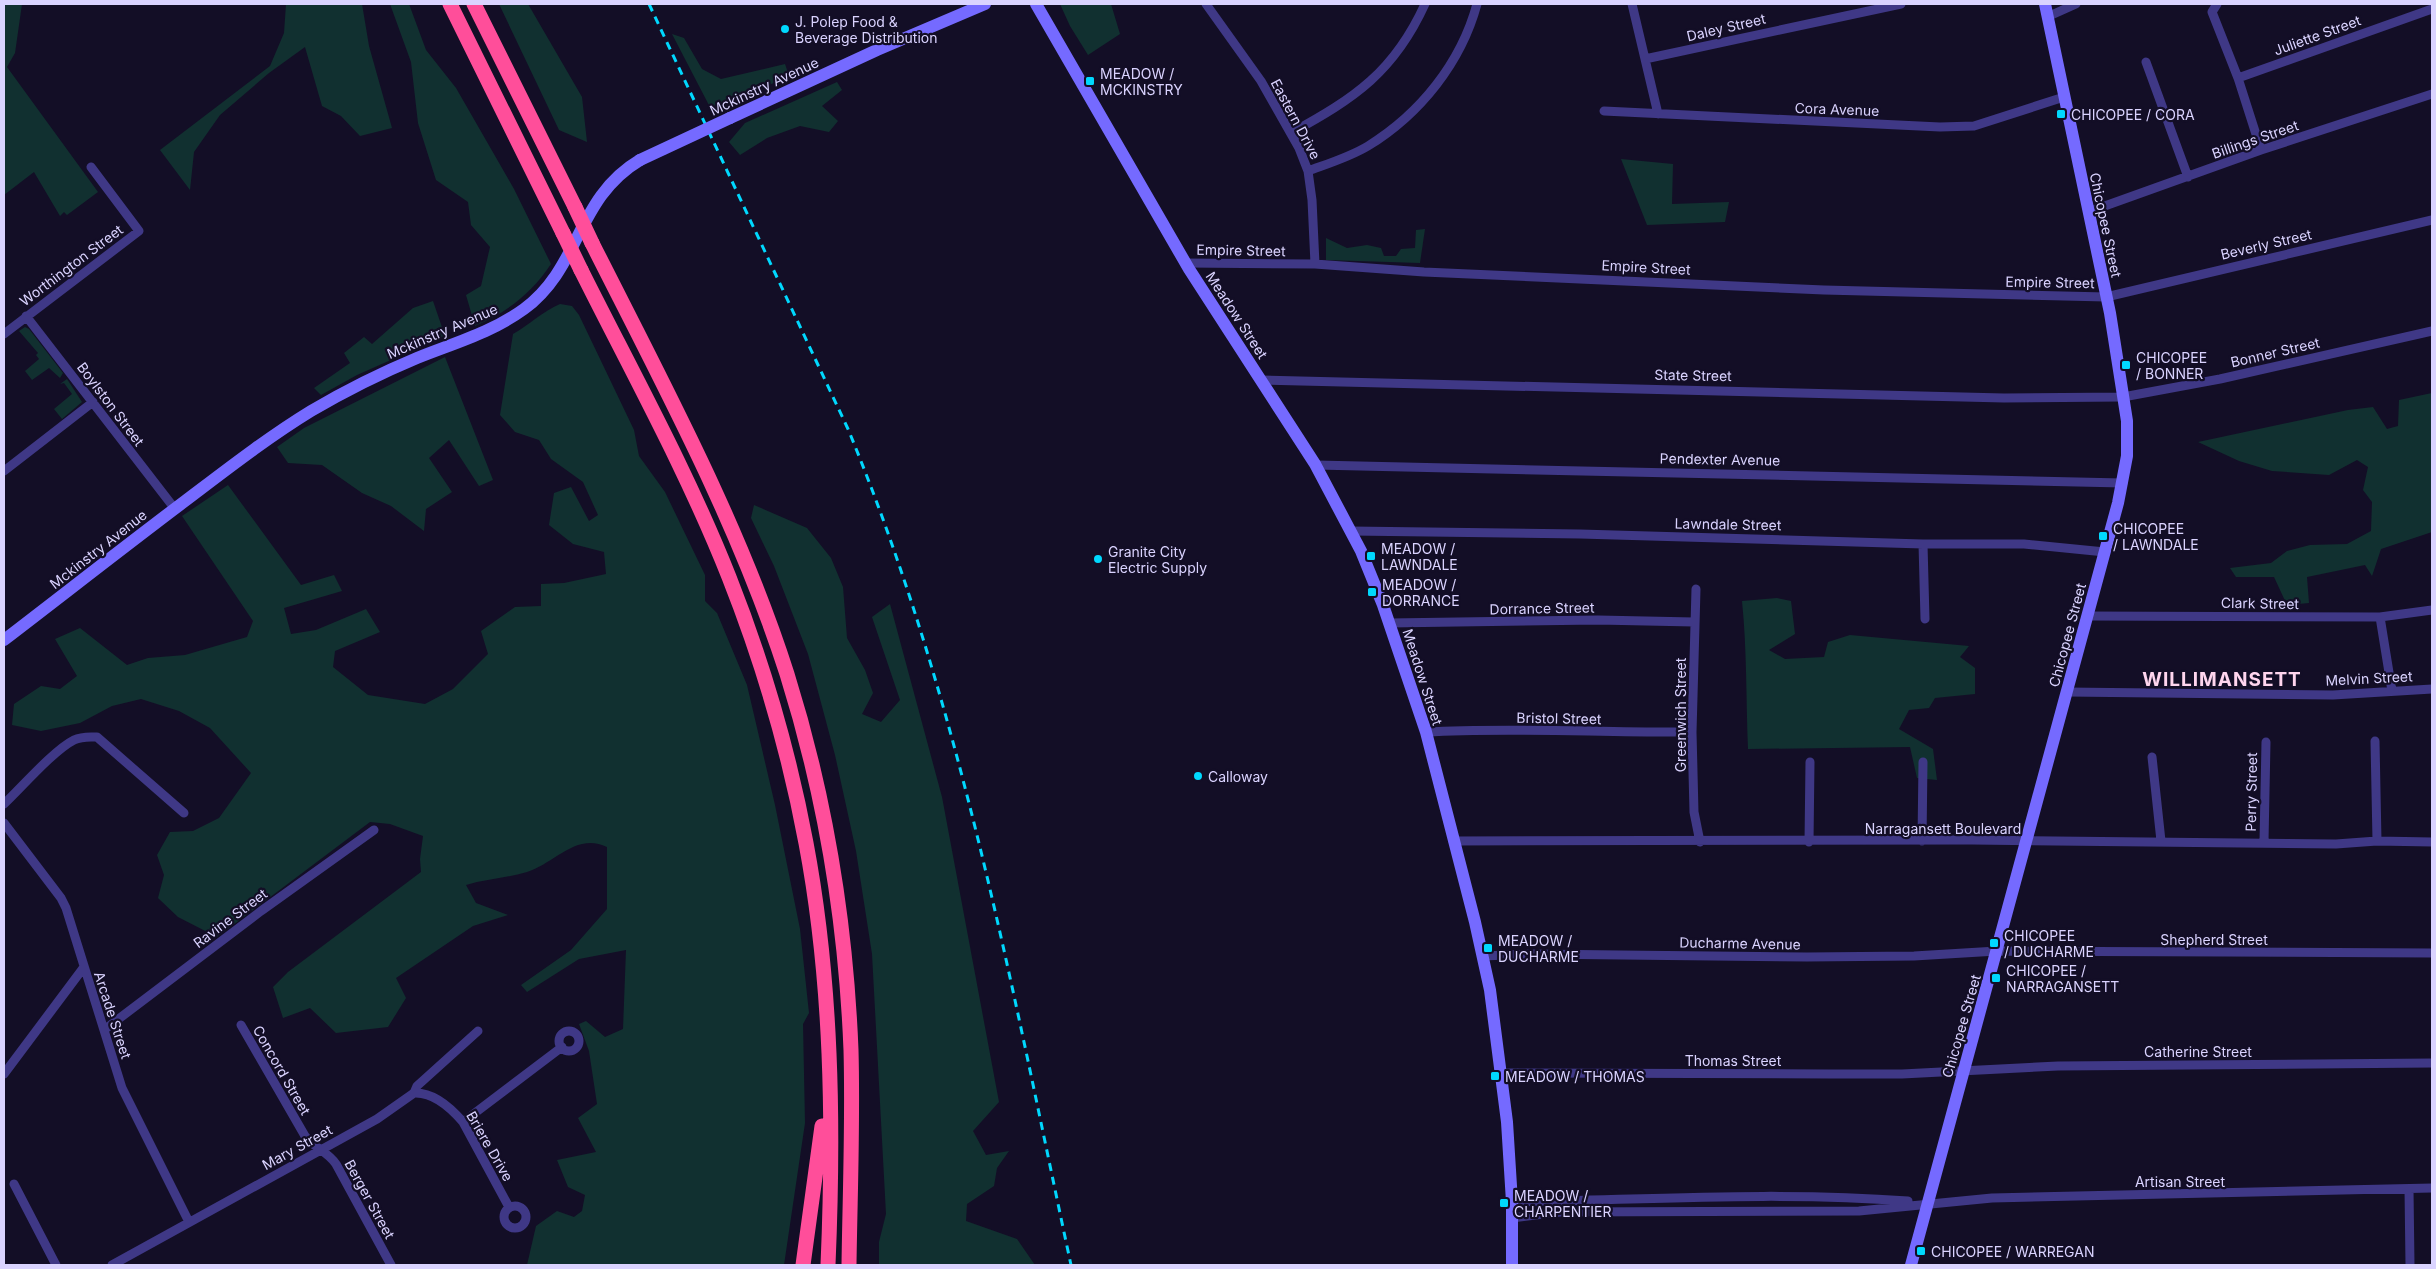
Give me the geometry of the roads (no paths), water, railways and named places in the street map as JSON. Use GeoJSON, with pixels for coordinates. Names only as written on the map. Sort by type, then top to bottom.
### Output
{"type":"FeatureCollection","features":[{"type":"Feature","properties":{"kind":"highway"},"geometry":{"type":"LineString","coordinates":[[450,4],[708,527],[754,644],[780,728],[806,844],[820,944],[829,1065],[828,1265]]}},
{"type":"Feature","properties":{"kind":"highway"},"geometry":{"type":"LineString","coordinates":[[474,4],[724,512],[762,602],[798,710],[830,857],[845,965],[850,1048],[852,1148],[849,1265]]}},
{"type":"Feature","properties":{"kind":"highway"},"geometry":{"type":"LineString","coordinates":[[803,1265],[829,1065]]}},
{"type":"Feature","properties":{"kind":"highway"},"geometry":{"type":"LineString","coordinates":[[852,1148],[860,1265]]}},
{"type":"Feature","properties":{"kind":"main road","name":"Mckinstry Avenue"},"geometry":{"type":"LineString","coordinates":[[4,640],[267,441],[324,404],[403,364],[488,331],[530,305],[560,271],[600,195],[616,177],[640,160],[985,4]]}},
{"type":"Feature","properties":{"kind":"main road","name":"Meadow Street"},"geometry":{"type":"LineString","coordinates":[[1036,4],[1186,263],[1316,465],[1361,551],[1389,623],[1426,732],[1483,956],[1493,1006],[1502,1073],[1512,1202],[1512,1265]]}},
{"type":"Feature","properties":{"kind":"main road","name":"Chicopee Street"},"geometry":{"type":"LineString","coordinates":[[1911,1265],[2105,552],[2123,483],[2129,443],[2106,297],[2045,4]]}},
{"type":"Feature","properties":{"kind":"street","name":"Eastern Drive"},"geometry":{"type":"LineString","coordinates":[[1206,4],[1260,81],[1291,133],[1308,171],[1314,225],[1314,264]]}},
{"type":"Feature","properties":{"kind":"street"},"geometry":{"type":"LineString","coordinates":[[1291,133],[1336,108],[1388,66],[1410,35],[1425,4]]}},
{"type":"Feature","properties":{"kind":"street"},"geometry":{"type":"LineString","coordinates":[[1308,171],[1367,147],[1412,111],[1432,91],[1463,45],[1477,4]]}},
{"type":"Feature","properties":{"kind":"street"},"geometry":{"type":"LineString","coordinates":[[1632,4],[1658,114]]}},
{"type":"Feature","properties":{"kind":"street","name":"Daley Street"},"geometry":{"type":"LineString","coordinates":[[1645,59],[1901,4]]}},
{"type":"Feature","properties":{"kind":"street"},"geometry":{"type":"LineString","coordinates":[[2047,17],[2076,4]]}},
{"type":"Feature","properties":{"kind":"street"},"geometry":{"type":"LineString","coordinates":[[2215,4],[2212,12],[2238,78],[2261,150]]}},
{"type":"Feature","properties":{"kind":"street","name":"Juliette Street"},"geometry":{"type":"LineString","coordinates":[[2238,78],[2432,9]]}},
{"type":"Feature","properties":{"kind":"street"},"geometry":{"type":"LineString","coordinates":[[2146,62],[2188,177]]}},
{"type":"Feature","properties":{"kind":"street","name":"Billings Street"},"geometry":{"type":"LineString","coordinates":[[2088,212],[2261,150],[2432,94]]}},
{"type":"Feature","properties":{"kind":"street","name":"Cora Avenue"},"geometry":{"type":"LineString","coordinates":[[1604,111],[1836,123],[1974,126],[2064,97]]}},
{"type":"Feature","properties":{"kind":"street","name":"Worthington Street"},"geometry":{"type":"LineString","coordinates":[[4,334],[139,231],[91,167]]}},
{"type":"Feature","properties":{"kind":"street","name":"Beverly Street"},"geometry":{"type":"LineString","coordinates":[[2106,297],[2432,220]]}},
{"type":"Feature","properties":{"kind":"street","name":"Empire Street"},"geometry":{"type":"LineString","coordinates":[[1186,263],[1314,264],[1424,272],[1824,290],[2106,297]]}},
{"type":"Feature","properties":{"kind":"street","name":"Boylston Street"},"geometry":{"type":"LineString","coordinates":[[26,316],[175,509]]}},
{"type":"Feature","properties":{"kind":"street","name":"Bonner Street"},"geometry":{"type":"LineString","coordinates":[[2123,397],[2220,379],[2432,330]]}},
{"type":"Feature","properties":{"kind":"street","name":"State Street"},"geometry":{"type":"LineString","coordinates":[[1262,380],[2004,398],[2123,397]]}},
{"type":"Feature","properties":{"kind":"street"},"geometry":{"type":"LineString","coordinates":[[4,471],[93,402]]}},
{"type":"Feature","properties":{"kind":"street","name":"Pendexter Avenue"},"geometry":{"type":"LineString","coordinates":[[1316,465],[2123,483]]}},
{"type":"Feature","properties":{"kind":"street","name":"Lawndale Street"},"geometry":{"type":"LineString","coordinates":[[1351,531],[1580,534],[1923,544],[2024,544],[2105,552]]}},
{"type":"Feature","properties":{"kind":"street"},"geometry":{"type":"LineString","coordinates":[[1923,544],[1925,619]]}},
{"type":"Feature","properties":{"kind":"street","name":"Greenwich Street"},"geometry":{"type":"LineString","coordinates":[[1696,588],[1692,732],[1694,812],[1700,842]]}},
{"type":"Feature","properties":{"kind":"street","name":"Clark Street"},"geometry":{"type":"LineString","coordinates":[[2088,616],[2380,617],[2432,610]]}},
{"type":"Feature","properties":{"kind":"street"},"geometry":{"type":"LineString","coordinates":[[2380,617],[2392,691]]}},
{"type":"Feature","properties":{"kind":"street","name":"Dorrance Street"},"geometry":{"type":"LineString","coordinates":[[1389,623],[1548,620],[1694,622]]}},
{"type":"Feature","properties":{"kind":"street","name":"Melvin Street"},"geometry":{"type":"LineString","coordinates":[[2067,692],[2267,695],[2432,689]]}},
{"type":"Feature","properties":{"kind":"street","name":"Bristol Street"},"geometry":{"type":"LineString","coordinates":[[1426,732],[1482,729],[1611,733],[1692,732]]}},
{"type":"Feature","properties":{"kind":"street"},"geometry":{"type":"LineString","coordinates":[[4,804],[62,749],[74,740],[85,736],[97,737],[184,813]]}},
{"type":"Feature","properties":{"kind":"street"},"geometry":{"type":"LineString","coordinates":[[2375,741],[2377,841]]}},
{"type":"Feature","properties":{"kind":"street","name":"Perry Street"},"geometry":{"type":"LineString","coordinates":[[2264,842],[2266,742]]}},
{"type":"Feature","properties":{"kind":"street"},"geometry":{"type":"LineString","coordinates":[[2152,757],[2161,841]]}},
{"type":"Feature","properties":{"kind":"street"},"geometry":{"type":"LineString","coordinates":[[1809,842],[1810,762]]}},
{"type":"Feature","properties":{"kind":"street"},"geometry":{"type":"LineString","coordinates":[[1922,841],[1923,762]]}},
{"type":"Feature","properties":{"kind":"street","name":"Arcade Street"},"geometry":{"type":"LineString","coordinates":[[4,823],[61,898],[66,908],[122,1088],[189,1222]]}},
{"type":"Feature","properties":{"kind":"street","name":"Ravine Street"},"geometry":{"type":"LineString","coordinates":[[104,1030],[261,911],[374,830]]}},
{"type":"Feature","properties":{"kind":"street","name":"Narragansett Boulevard"},"geometry":{"type":"LineString","coordinates":[[1453,842],[2161,841],[2336,844],[2377,841],[2432,842]]}},
{"type":"Feature","properties":{"kind":"street","name":"Shepherd Street"},"geometry":{"type":"LineString","coordinates":[[1997,951],[2432,953]]}},
{"type":"Feature","properties":{"kind":"street","name":"Ducharme Avenue"},"geometry":{"type":"LineString","coordinates":[[1483,956],[1532,954],[1807,957],[1914,956],[1997,951]]}},
{"type":"Feature","properties":{"kind":"street"},"geometry":{"type":"LineString","coordinates":[[4,1074],[84,967]]}},
{"type":"Feature","properties":{"kind":"street","name":"Concord Street"},"geometry":{"type":"LineString","coordinates":[[240,1025],[305,1136],[310,1143],[321,1149]]}},
{"type":"Feature","properties":{"kind":"street","name":"Mary Street"},"geometry":{"type":"LineString","coordinates":[[112,1265],[377,1119],[414,1093],[417,1086],[478,1031]]}},
{"type":"Feature","properties":{"kind":"street"},"geometry":{"type":"LineString","coordinates":[[462,1122],[562,1047]]}},
{"type":"Feature","properties":{"kind":"street","name":"Catherine Street"},"geometry":{"type":"LineString","coordinates":[[1964,1071],[2058,1066],[2432,1063]]}},
{"type":"Feature","properties":{"kind":"street","name":"Thomas Street"},"geometry":{"type":"LineString","coordinates":[[1502,1073],[1830,1074],[1964,1071]]}},
{"type":"Feature","properties":{"kind":"street","name":"Briere Drive"},"geometry":{"type":"LineString","coordinates":[[414,1093],[424,1093],[453,1110],[462,1122],[509,1207]]}},
{"type":"Feature","properties":{"kind":"street","name":"Berger Street"},"geometry":{"type":"LineString","coordinates":[[321,1149],[336,1164],[389,1264]]}},
{"type":"Feature","properties":{"kind":"street"},"geometry":{"type":"LineString","coordinates":[[14,1184],[56,1265]]}},
{"type":"Feature","properties":{"kind":"street","name":"Artisan Street"},"geometry":{"type":"LineString","coordinates":[[1928,1203],[1992,1198],[2432,1188]]}},
{"type":"Feature","properties":{"kind":"street"},"geometry":{"type":"LineString","coordinates":[[2409,1189],[2410,1265]]}},
{"type":"Feature","properties":{"kind":"street"},"geometry":{"type":"LineString","coordinates":[[1512,1202],[1630,1198],[1817,1197],[1928,1203]]}},
{"type":"Feature","properties":{"kind":"street"},"geometry":{"type":"LineString","coordinates":[[1816,1210],[1817,1197]]}},
{"type":"Feature","properties":{"kind":"street"},"geometry":{"type":"LineString","coordinates":[[1630,1198],[1631,1211]]}},
{"type":"Feature","properties":{"kind":"street"},"geometry":{"type":"LineString","coordinates":[[1720,1198],[1721,1211]]}},
{"type":"Feature","properties":{"kind":"street"},"geometry":{"type":"LineString","coordinates":[[1512,1218],[1560,1212],[1859,1211],[1928,1203]]}},
{"type":"Feature","properties":{"kind":"railway"},"geometry":{"type":"LineString","coordinates":[[649,4],[848,429],[887,531],[922,634],[952,737],[979,842],[1071,1265]]}},
{"type":"Feature","properties":{"kind":"place","name":"J. Polep Food & Beverage Distribution"},"geometry":{"type":"Point","coordinates":[785,29]}},
{"type":"Feature","properties":{"kind":"place","name":"MEADOW / MCKINSTRY"},"geometry":{"type":"Point","coordinates":[1090,81]}},
{"type":"Feature","properties":{"kind":"place","name":"CHICOPEE / CORA"},"geometry":{"type":"Point","coordinates":[2061,114]}},
{"type":"Feature","properties":{"kind":"place","name":"CHICOPEE / BONNER"},"geometry":{"type":"Point","coordinates":[2126,365]}},
{"type":"Feature","properties":{"kind":"place","name":"CHICOPEE / LAWNDALE"},"geometry":{"type":"Point","coordinates":[2103,536]}},
{"type":"Feature","properties":{"kind":"place","name":"MEADOW / LAWNDALE"},"geometry":{"type":"Point","coordinates":[1371,556]}},
{"type":"Feature","properties":{"kind":"place","name":"Granite City Electric Supply"},"geometry":{"type":"Point","coordinates":[1098,559]}},
{"type":"Feature","properties":{"kind":"place","name":"MEADOW / DORRANCE"},"geometry":{"type":"Point","coordinates":[1372,592]}},
{"type":"Feature","properties":{"kind":"place","name":"Calloway"},"geometry":{"type":"Point","coordinates":[1198,776]}},
{"type":"Feature","properties":{"kind":"place","name":"CHICOPEE / DUCHARME"},"geometry":{"type":"Point","coordinates":[1994,943]}},
{"type":"Feature","properties":{"kind":"place","name":"MEADOW / DUCHARME"},"geometry":{"type":"Point","coordinates":[1488,948]}},
{"type":"Feature","properties":{"kind":"place","name":"CHICOPEE / NARRAGANSETT"},"geometry":{"type":"Point","coordinates":[1996,978]}},
{"type":"Feature","properties":{"kind":"place","name":"MEADOW / THOMAS"},"geometry":{"type":"Point","coordinates":[1495,1076]}},
{"type":"Feature","properties":{"kind":"place","name":"MEADOW / CHARPENTIER"},"geometry":{"type":"Point","coordinates":[1504,1203]}},
{"type":"Feature","properties":{"kind":"place","name":"CHICOPEE / WARREGAN"},"geometry":{"type":"Point","coordinates":[1921,1251]}},
{"type":"Feature","properties":{"kind":"district","name":"WILLIMANSETT"},"geometry":{"type":"Point","coordinates":[2222,679]}}]}
